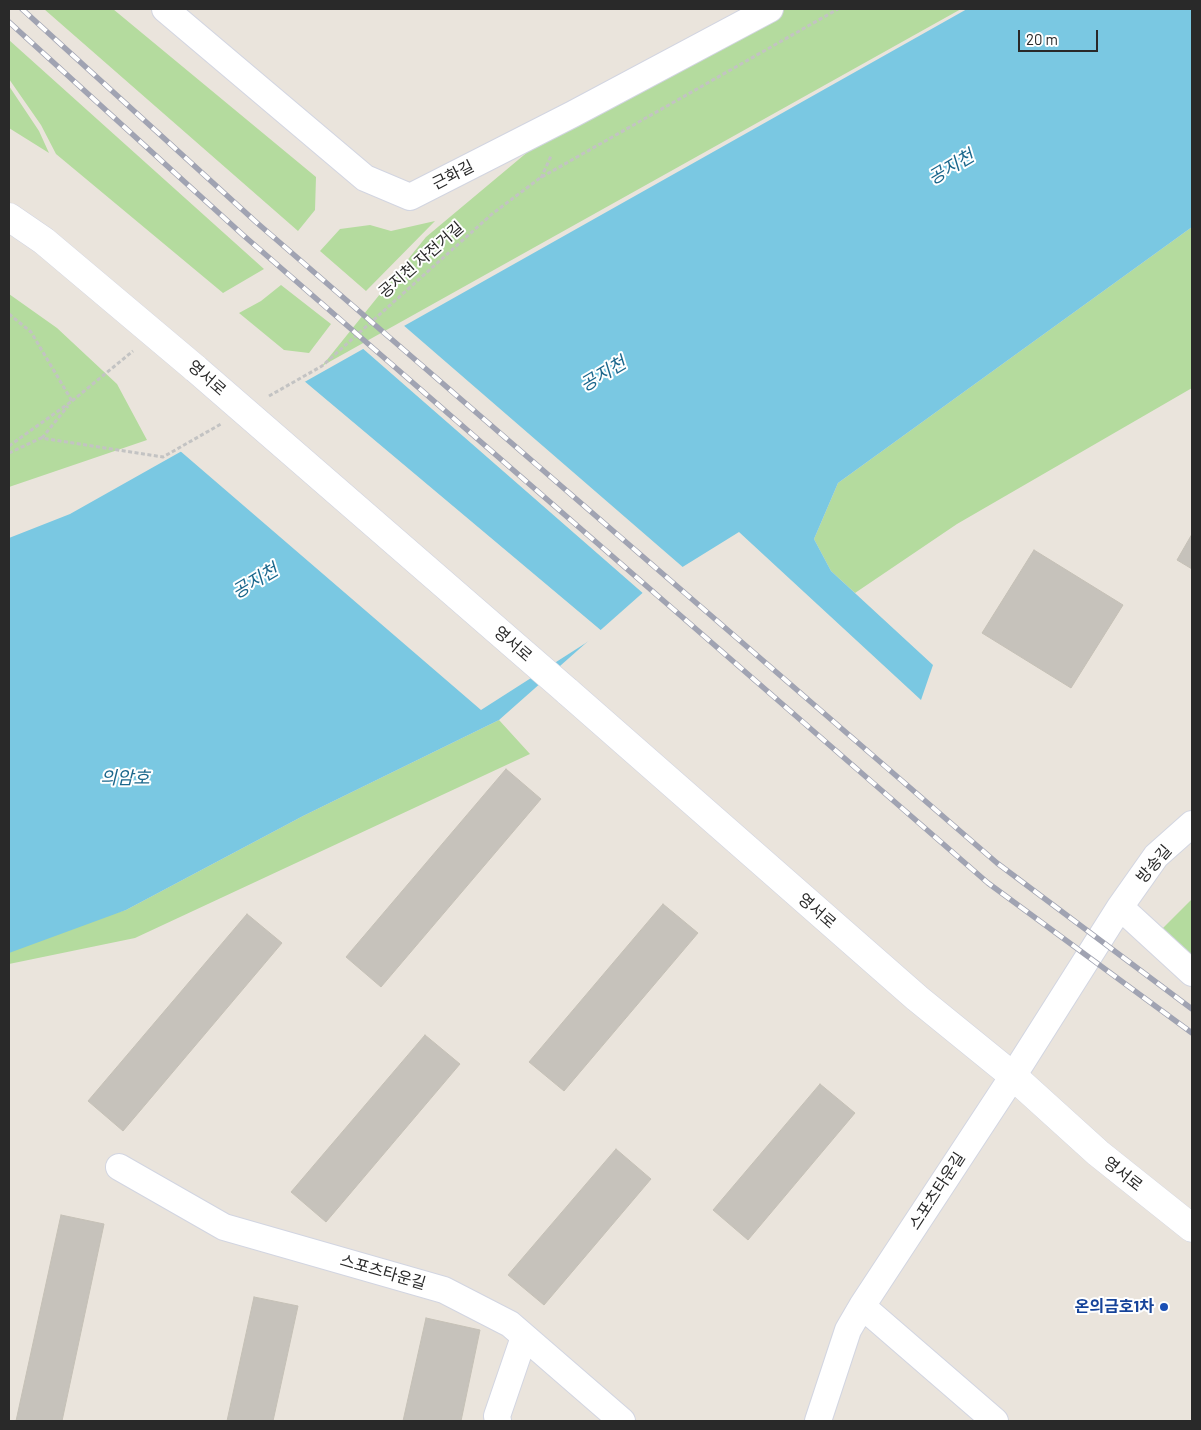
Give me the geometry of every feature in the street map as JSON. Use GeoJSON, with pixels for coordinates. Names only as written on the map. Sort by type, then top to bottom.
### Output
{"type":"FeatureCollection","features":[{"type":"Feature","properties":{"kind":"street","name":"근화길"},"geometry":{"type":"LineString","coordinates":[[165,9],[365,178],[410,197],[573,114],[770,9]]}},
{"type":"Feature","properties":{"kind":"street","name":"영서로"},"geometry":{"type":"LineString","coordinates":[[9,217],[44,241],[155,333],[910,992],[1012,1076],[1098,1153],[1192,1228]]}},
{"type":"Feature","properties":{"kind":"street","name":"방송길"},"geometry":{"type":"LineString","coordinates":[[1120,906],[1156,856],[1192,824]]}},
{"type":"Feature","properties":{"kind":"street"},"geometry":{"type":"LineString","coordinates":[[1012,1076],[1120,906],[1192,973]]}},
{"type":"Feature","properties":{"kind":"street","name":"스포츠타운길"},"geometry":{"type":"LineString","coordinates":[[818,1421],[848,1330],[1012,1076]]}},
{"type":"Feature","properties":{"kind":"street","name":"스포츠타운길"},"geometry":{"type":"LineString","coordinates":[[119,1167],[224,1227],[444,1290],[510,1324],[622,1421]]}},
{"type":"Feature","properties":{"kind":"street"},"geometry":{"type":"LineString","coordinates":[[862,1306],[994,1421]]}},
{"type":"Feature","properties":{"kind":"street"},"geometry":{"type":"LineString","coordinates":[[498,1421],[497,1416],[524,1337]]}},
{"type":"Feature","properties":{"kind":"path","name":"공지천 자전거길"},"geometry":{"type":"LineString","coordinates":[[264,400],[322,366],[492,214],[540,178],[838,9]]}},
{"type":"Feature","properties":{"kind":"path"},"geometry":{"type":"LineString","coordinates":[[9,314],[31,332],[72,401]]}},
{"type":"Feature","properties":{"kind":"path"},"geometry":{"type":"LineString","coordinates":[[9,446],[72,401],[155,333]]}},
{"type":"Feature","properties":{"kind":"path"},"geometry":{"type":"LineString","coordinates":[[9,453],[41,438],[72,401]]}},
{"type":"Feature","properties":{"kind":"path"},"geometry":{"type":"LineString","coordinates":[[41,438],[163,457],[222,424]]}},
{"type":"Feature","properties":{"kind":"green space"},"geometry":{"type":"Polygon","coordinates":[[[44,9],[113,9],[316,177],[315,210],[298,231],[44,9]]]}},
{"type":"Feature","properties":{"kind":"green space"},"geometry":{"type":"Polygon","coordinates":[[[770,9],[961,9],[322,366],[426,237],[573,114],[770,9]]]}},
{"type":"Feature","properties":{"kind":"green space"},"geometry":{"type":"Polygon","coordinates":[[[9,40],[264,269],[223,293],[56,154],[41,125],[9,79],[9,40]]]}},
{"type":"Feature","properties":{"kind":"green space"},"geometry":{"type":"Polygon","coordinates":[[[9,86],[39,131],[49,153],[9,128],[9,86]]]}},
{"type":"Feature","properties":{"kind":"green space"},"geometry":{"type":"Polygon","coordinates":[[[435,221],[366,291],[320,251],[340,229],[370,225],[391,231],[435,221]]]}},
{"type":"Feature","properties":{"kind":"green space"},"geometry":{"type":"Polygon","coordinates":[[[1192,227],[1192,388],[957,524],[855,593],[831,571],[814,539],[838,483],[1192,227]]]}},
{"type":"Feature","properties":{"kind":"green space"},"geometry":{"type":"Polygon","coordinates":[[[281,285],[331,324],[309,353],[284,350],[239,313],[261,301],[281,285]]]}},
{"type":"Feature","properties":{"kind":"green space"},"geometry":{"type":"Polygon","coordinates":[[[9,294],[57,328],[117,384],[147,440],[9,487],[9,294]]]}},
{"type":"Feature","properties":{"kind":"green space"},"geometry":{"type":"Polygon","coordinates":[[[499,720],[530,754],[135,938],[9,964],[9,944],[126,910],[303,816],[499,720]]]}},
{"type":"Feature","properties":{"kind":"green space"},"geometry":{"type":"Polygon","coordinates":[[[1192,899],[1192,968],[1157,934],[1192,899]]]}},
{"type":"Feature","properties":{"kind":"water"},"geometry":{"type":"Polygon","coordinates":[[[967,9],[1192,9],[1192,227],[838,483],[814,539],[831,571],[933,665],[921,700],[739,532],[647,589],[499,720],[303,816],[126,910],[9,953],[9,538],[70,514],[967,9]]]}},
{"type":"Feature","properties":{"kind":"pier"},"geometry":{"type":"Polygon","coordinates":[[[402,324],[685,569],[645,595],[361,347],[402,324]]]}},
{"type":"Feature","properties":{"kind":"pier"},"geometry":{"type":"Polygon","coordinates":[[[303,380],[603,632],[481,710],[179,450],[303,380]]]}},
{"type":"Feature","properties":{"kind":"building"},"geometry":{"type":"Polygon","coordinates":[[[1192,534],[1192,569],[1177,560],[1192,534]]]}},
{"type":"Feature","properties":{"kind":"building"},"geometry":{"type":"Polygon","coordinates":[[[1034,550],[1123,605],[1071,688],[982,633],[1034,550]]]}},
{"type":"Feature","properties":{"kind":"building"},"geometry":{"type":"Polygon","coordinates":[[[506,769],[541,799],[381,987],[346,957],[506,769]]]}},
{"type":"Feature","properties":{"kind":"building"},"geometry":{"type":"Polygon","coordinates":[[[663,904],[698,933],[564,1091],[529,1062],[663,904]]]}},
{"type":"Feature","properties":{"kind":"building"},"geometry":{"type":"Polygon","coordinates":[[[247,914],[282,943],[123,1131],[88,1101],[247,914]]]}},
{"type":"Feature","properties":{"kind":"building"},"geometry":{"type":"Polygon","coordinates":[[[425,1035],[460,1064],[326,1222],[291,1192],[425,1035]]]}},
{"type":"Feature","properties":{"kind":"building"},"geometry":{"type":"Polygon","coordinates":[[[820,1084],[855,1113],[748,1240],[713,1210],[820,1084]]]}},
{"type":"Feature","properties":{"kind":"building"},"geometry":{"type":"Polygon","coordinates":[[[616,1149],[651,1179],[544,1305],[508,1275],[616,1149]]]}},
{"type":"Feature","properties":{"kind":"building"},"geometry":{"type":"Polygon","coordinates":[[[61,1215],[104,1224],[62,1421],[16,1421],[61,1215]]]}},
{"type":"Feature","properties":{"kind":"building"},"geometry":{"type":"Polygon","coordinates":[[[254,1297],[298,1306],[273,1421],[227,1421],[254,1297]]]}},
{"type":"Feature","properties":{"kind":"building"},"geometry":{"type":"Polygon","coordinates":[[[426,1318],[480,1330],[461,1421],[403,1421],[426,1318]]]}},
{"type":"Feature","properties":{"kind":"railway"},"geometry":{"type":"LineString","coordinates":[[22,9],[256,222],[997,863],[1192,1009]]}},
{"type":"Feature","properties":{"kind":"railway"},"geometry":{"type":"LineString","coordinates":[[9,22],[243,235],[988,883],[1192,1033]]}},
{"type":"Feature","properties":{"kind":"place","name":"온의금호1차"},"geometry":{"type":"Point","coordinates":[1164,1307]}},
{"type":"Feature","properties":{"kind":"water label","name":"공지천"},"geometry":{"type":"Point","coordinates":[951,167]}},
{"type":"Feature","properties":{"kind":"water label","name":"공지천"},"geometry":{"type":"Point","coordinates":[603,374]}},
{"type":"Feature","properties":{"kind":"water label","name":"공지천"},"geometry":{"type":"Point","coordinates":[255,581]}},
{"type":"Feature","properties":{"kind":"water label","name":"의암호"},"geometry":{"type":"Point","coordinates":[125,778]}}]}
